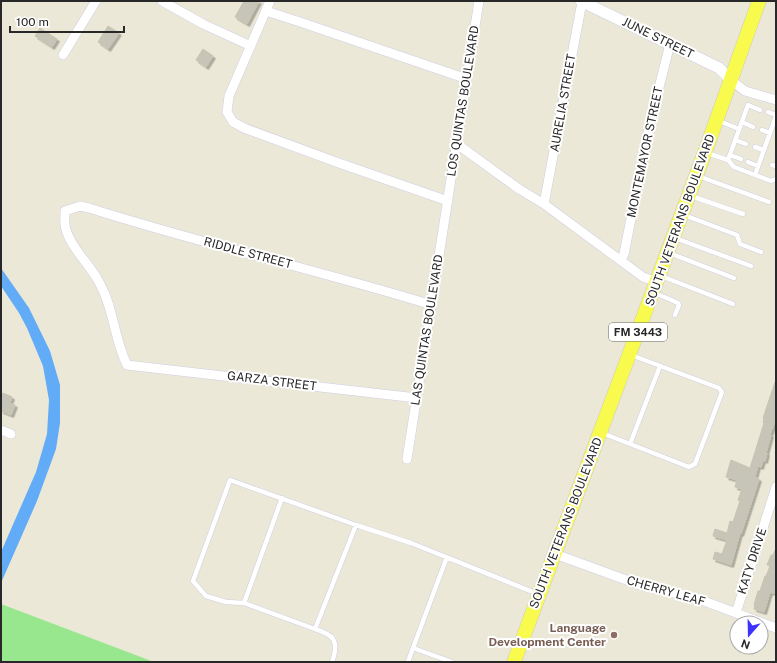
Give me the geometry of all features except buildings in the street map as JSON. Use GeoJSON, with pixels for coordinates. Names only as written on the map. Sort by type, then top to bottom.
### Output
{"type":"FeatureCollection","features":[{"type":"Feature","properties":{"kind":"main road","name":"SOUTH VETERANS BOULEVARD"},"geometry":{"type":"LineString","coordinates":[[514,662],[697,176],[759,1]]}},
{"type":"Feature","properties":{"kind":"street"},"geometry":{"type":"LineString","coordinates":[[63,55],[96,1]]}},
{"type":"Feature","properties":{"kind":"street"},"geometry":{"type":"LineString","coordinates":[[162,1],[203,24],[251,46]]}},
{"type":"Feature","properties":{"kind":"street"},"geometry":{"type":"LineString","coordinates":[[270,1],[230,96],[227,112],[233,122],[244,128],[336,162],[448,201]]}},
{"type":"Feature","properties":{"kind":"street","name":"LOS QUINTAS BOULEVARD"},"geometry":{"type":"LineString","coordinates":[[448,201],[479,1]]}},
{"type":"Feature","properties":{"kind":"street","name":"JUNE STREET"},"geometry":{"type":"LineString","coordinates":[[581,1],[719,68],[731,80]]}},
{"type":"Feature","properties":{"kind":"street","name":"AURELIA STREET"},"geometry":{"type":"LineString","coordinates":[[544,204],[581,1]]}},
{"type":"Feature","properties":{"kind":"street"},"geometry":{"type":"LineString","coordinates":[[266,11],[467,80]]}},
{"type":"Feature","properties":{"kind":"street","name":"MONTEMAYOR STREET"},"geometry":{"type":"LineString","coordinates":[[621,260],[624,254],[650,123],[670,44]]}},
{"type":"Feature","properties":{"kind":"street"},"geometry":{"type":"LineString","coordinates":[[731,80],[745,91],[776,100]]}},
{"type":"Feature","properties":{"kind":"street"},"geometry":{"type":"LineString","coordinates":[[457,144],[519,189],[544,204],[643,277],[656,283]]}},
{"type":"Feature","properties":{"kind":"street","name":"LAS QUINTAS BOULEVARD"},"geometry":{"type":"LineString","coordinates":[[407,459],[448,201]]}},
{"type":"Feature","properties":{"kind":"street","name":"RIDDLE STREET"},"geometry":{"type":"LineString","coordinates":[[127,365],[122,354],[107,299],[101,285],[69,238],[66,228],[66,212],[80,206],[184,237],[363,284],[432,305]]}},
{"type":"Feature","properties":{"kind":"street","name":"GARZA STREET"},"geometry":{"type":"LineString","coordinates":[[127,365],[417,398]]}},
{"type":"Feature","properties":{"kind":"street"},"geometry":{"type":"LineString","coordinates":[[1,430],[11,434]]}},
{"type":"Feature","properties":{"kind":"street","name":"KATY DRIVE"},"geometry":{"type":"LineString","coordinates":[[736,613],[776,487]]}},
{"type":"Feature","properties":{"kind":"street","name":"CHERRY LEAF"},"geometry":{"type":"LineString","coordinates":[[555,554],[655,590],[689,596],[776,628]]}},
{"type":"Feature","properties":{"kind":"lane"},"geometry":{"type":"LineString","coordinates":[[760,110],[748,105],[729,157],[734,168],[771,181],[776,179]]}},
{"type":"Feature","properties":{"kind":"lane"},"geometry":{"type":"LineString","coordinates":[[755,175],[766,143],[773,130],[776,116],[768,112]]}},
{"type":"Feature","properties":{"kind":"lane"},"geometry":{"type":"LineString","coordinates":[[717,120],[740,129]]}},
{"type":"Feature","properties":{"kind":"lane"},"geometry":{"type":"LineString","coordinates":[[742,122],[753,127]]}},
{"type":"Feature","properties":{"kind":"lane"},"geometry":{"type":"LineString","coordinates":[[762,130],[773,130]]}},
{"type":"Feature","properties":{"kind":"lane"},"geometry":{"type":"LineString","coordinates":[[735,140],[746,144]]}},
{"type":"Feature","properties":{"kind":"lane"},"geometry":{"type":"LineString","coordinates":[[766,143],[772,145]]}},
{"type":"Feature","properties":{"kind":"lane"},"geometry":{"type":"LineString","coordinates":[[755,147],[764,150]]}},
{"type":"Feature","properties":{"kind":"lane"},"geometry":{"type":"LineString","coordinates":[[705,152],[741,159]]}},
{"type":"Feature","properties":{"kind":"lane"},"geometry":{"type":"LineString","coordinates":[[760,160],[766,162]]}},
{"type":"Feature","properties":{"kind":"lane"},"geometry":{"type":"LineString","coordinates":[[748,162],[758,166]]}},
{"type":"Feature","properties":{"kind":"lane"},"geometry":{"type":"LineString","coordinates":[[697,176],[769,202]]}},
{"type":"Feature","properties":{"kind":"lane"},"geometry":{"type":"LineString","coordinates":[[689,195],[743,214]]}},
{"type":"Feature","properties":{"kind":"lane"},"geometry":{"type":"LineString","coordinates":[[682,215],[737,235],[740,244],[760,252]]}},
{"type":"Feature","properties":{"kind":"lane"},"geometry":{"type":"LineString","coordinates":[[673,237],[751,266]]}},
{"type":"Feature","properties":{"kind":"lane"},"geometry":{"type":"LineString","coordinates":[[668,253],[734,278]]}},
{"type":"Feature","properties":{"kind":"lane"},"geometry":{"type":"LineString","coordinates":[[656,283],[733,304]]}},
{"type":"Feature","properties":{"kind":"lane"},"geometry":{"type":"LineString","coordinates":[[656,283],[678,302],[679,306],[675,315]]}},
{"type":"Feature","properties":{"kind":"lane"},"geometry":{"type":"LineString","coordinates":[[601,433],[689,467],[695,464],[722,392],[718,388],[630,355]]}},
{"type":"Feature","properties":{"kind":"lane"},"geometry":{"type":"LineString","coordinates":[[630,444],[660,366]]}},
{"type":"Feature","properties":{"kind":"lane"},"geometry":{"type":"LineString","coordinates":[[332,662],[335,653],[334,641],[327,633],[244,603],[226,602],[206,596],[193,581],[230,480],[411,543],[540,595]]}},
{"type":"Feature","properties":{"kind":"lane"},"geometry":{"type":"LineString","coordinates":[[244,603],[282,498]]}},
{"type":"Feature","properties":{"kind":"lane"},"geometry":{"type":"LineString","coordinates":[[315,629],[356,525]]}},
{"type":"Feature","properties":{"kind":"lane"},"geometry":{"type":"LineString","coordinates":[[408,662],[447,557]]}},
{"type":"Feature","properties":{"kind":"lane"},"geometry":{"type":"LineString","coordinates":[[413,648],[452,662]]}},
{"type":"Feature","properties":{"kind":"green space"},"geometry":{"type":"Polygon","coordinates":[[[1,604],[133,654],[154,662],[1,662],[1,604]]]}},
{"type":"Feature","properties":{"kind":"water"},"geometry":{"type":"Polygon","coordinates":[[[1,268],[29,308],[50,351],[60,385],[60,423],[56,449],[37,501],[1,583],[1,552],[36,472],[47,434],[49,400],[43,366],[27,328],[1,286],[1,268]]]}},
{"type":"Feature","properties":{"kind":"place","name":"Language Development Center"},"geometry":{"type":"Point","coordinates":[614,635]}}]}
